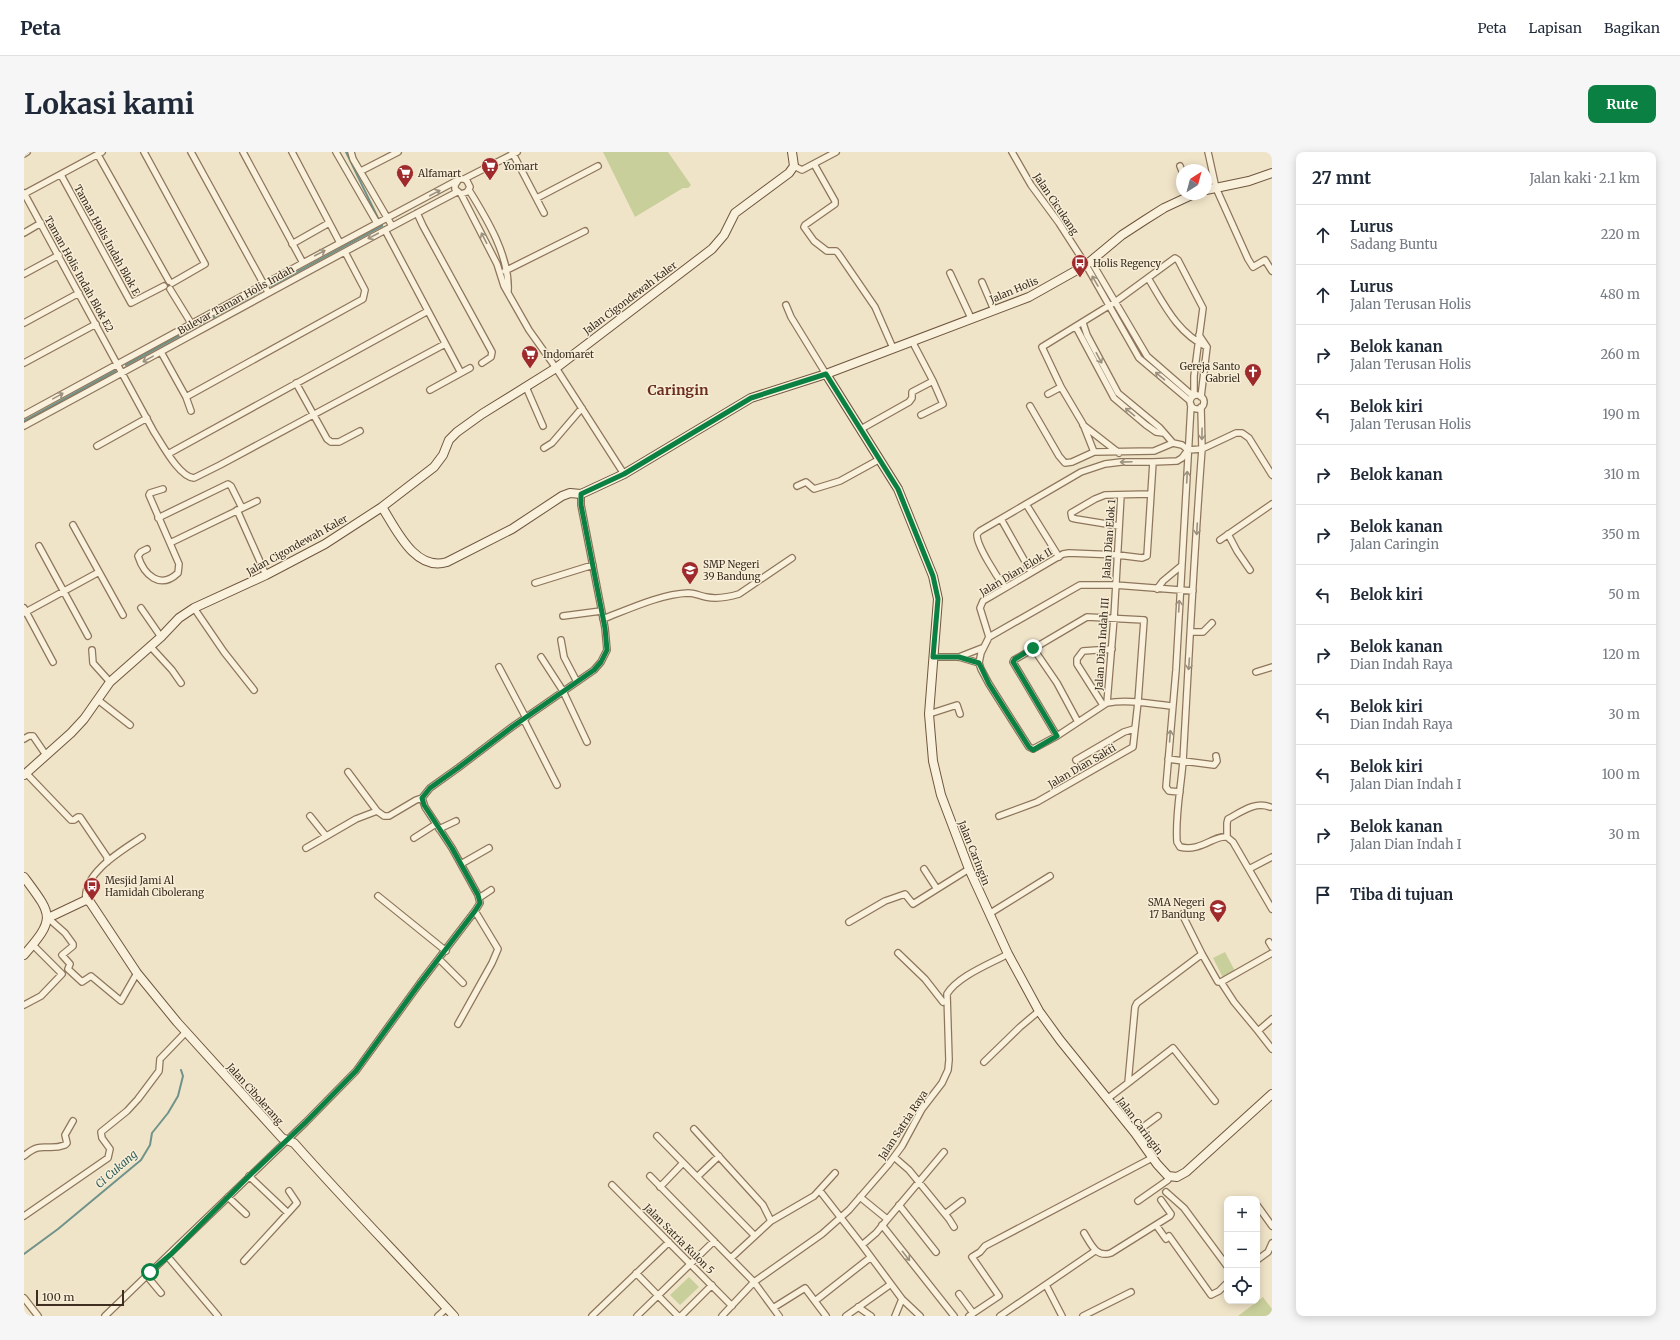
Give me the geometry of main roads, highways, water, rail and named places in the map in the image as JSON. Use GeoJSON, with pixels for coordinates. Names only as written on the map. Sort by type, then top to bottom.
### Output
{"type":"FeatureCollection","features":[{"type":"Feature","properties":{"kind":"main road","name":"Jalan Cigondewah Kaler"},"geometry":{"type":"LineString","coordinates":[[25,774],[71,733],[98,700],[110,682],[161,637],[179,618],[194,608],[266,575],[335,538],[382,507],[434,467],[443,455],[449,440],[457,432],[482,414],[556,368],[712,249],[724,235],[735,213],[786,176],[794,166],[792,152]]}},
{"type":"Feature","properties":{"kind":"main road"},"geometry":{"type":"LineString","coordinates":[[1212,189],[1260,178],[1272,173]]}},
{"type":"Feature","properties":{"kind":"main road","name":"Jalan Holis"},"geometry":{"type":"LineString","coordinates":[[382,507],[404,541],[412,550],[426,561],[440,564],[447,562],[512,529],[562,496],[570,493],[581,494],[624,474],[751,398],[826,374],[1029,297],[1088,263],[1122,235],[1164,208],[1180,200]]}},
{"type":"Feature","properties":{"kind":"main road","name":"Jalan Caringin"},"geometry":{"type":"LineString","coordinates":[[826,374],[900,491],[933,576],[937,593],[938,609],[929,714],[933,762],[937,782],[969,869],[989,914],[1008,954],[1039,1011],[1057,1037],[1134,1133],[1152,1158],[1168,1176],[1177,1177],[1190,1168],[1272,1094]]}},
{"type":"Feature","properties":{"kind":"main road"},"geometry":{"type":"LineString","coordinates":[[24,877],[42,904],[48,918],[47,924],[33,945],[24,955]]}},
{"type":"Feature","properties":{"kind":"main road","name":"Jalan Cibolerang"},"geometry":{"type":"LineString","coordinates":[[48,918],[86,900],[90,902],[138,973],[186,1032],[282,1138],[294,1143],[454,1316]]}},
{"type":"Feature","properties":{"kind":"waterway"},"geometry":{"type":"LineString","coordinates":[[346,152],[378,218]]}},
{"type":"Feature","properties":{"kind":"waterway"},"geometry":{"type":"LineString","coordinates":[[271,286],[382,225]]}},
{"type":"Feature","properties":{"kind":"waterway"},"geometry":{"type":"LineString","coordinates":[[126,365],[261,291]]}},
{"type":"Feature","properties":{"kind":"waterway"},"geometry":{"type":"LineString","coordinates":[[24,421],[117,370]]}},
{"type":"Feature","properties":{"kind":"waterway","name":"Ci Cukang"},"geometry":{"type":"LineString","coordinates":[[24,1254],[58,1229],[141,1160],[150,1145],[152,1133],[168,1113],[178,1096],[183,1076],[181,1070]]}},
{"type":"Feature","properties":{"kind":"place","name":"Yomart"},"geometry":{"type":"Point","coordinates":[490,181]}},
{"type":"Feature","properties":{"kind":"place","name":"Alfamart"},"geometry":{"type":"Point","coordinates":[405,188]}},
{"type":"Feature","properties":{"kind":"place","name":"Holis Regency"},"geometry":{"type":"Point","coordinates":[1080,278]}},
{"type":"Feature","properties":{"kind":"place","name":"Indomaret"},"geometry":{"type":"Point","coordinates":[530,369]}},
{"type":"Feature","properties":{"kind":"place","name":"Gereja Santo Gabriel"},"geometry":{"type":"Point","coordinates":[1253,387]}},
{"type":"Feature","properties":{"kind":"place","name":"SMP Negeri 39 Bandung"},"geometry":{"type":"Point","coordinates":[690,585]}},
{"type":"Feature","properties":{"kind":"place","name":"Mesjid Jami Al Hamidah Cibolerang"},"geometry":{"type":"Point","coordinates":[92,901]}},
{"type":"Feature","properties":{"kind":"place","name":"SMA Negeri 17 Bandung"},"geometry":{"type":"Point","coordinates":[1218,923]}},
{"type":"Feature","properties":{"kind":"district","name":"Caringin"},"geometry":{"type":"Point","coordinates":[678,390]}}]}
